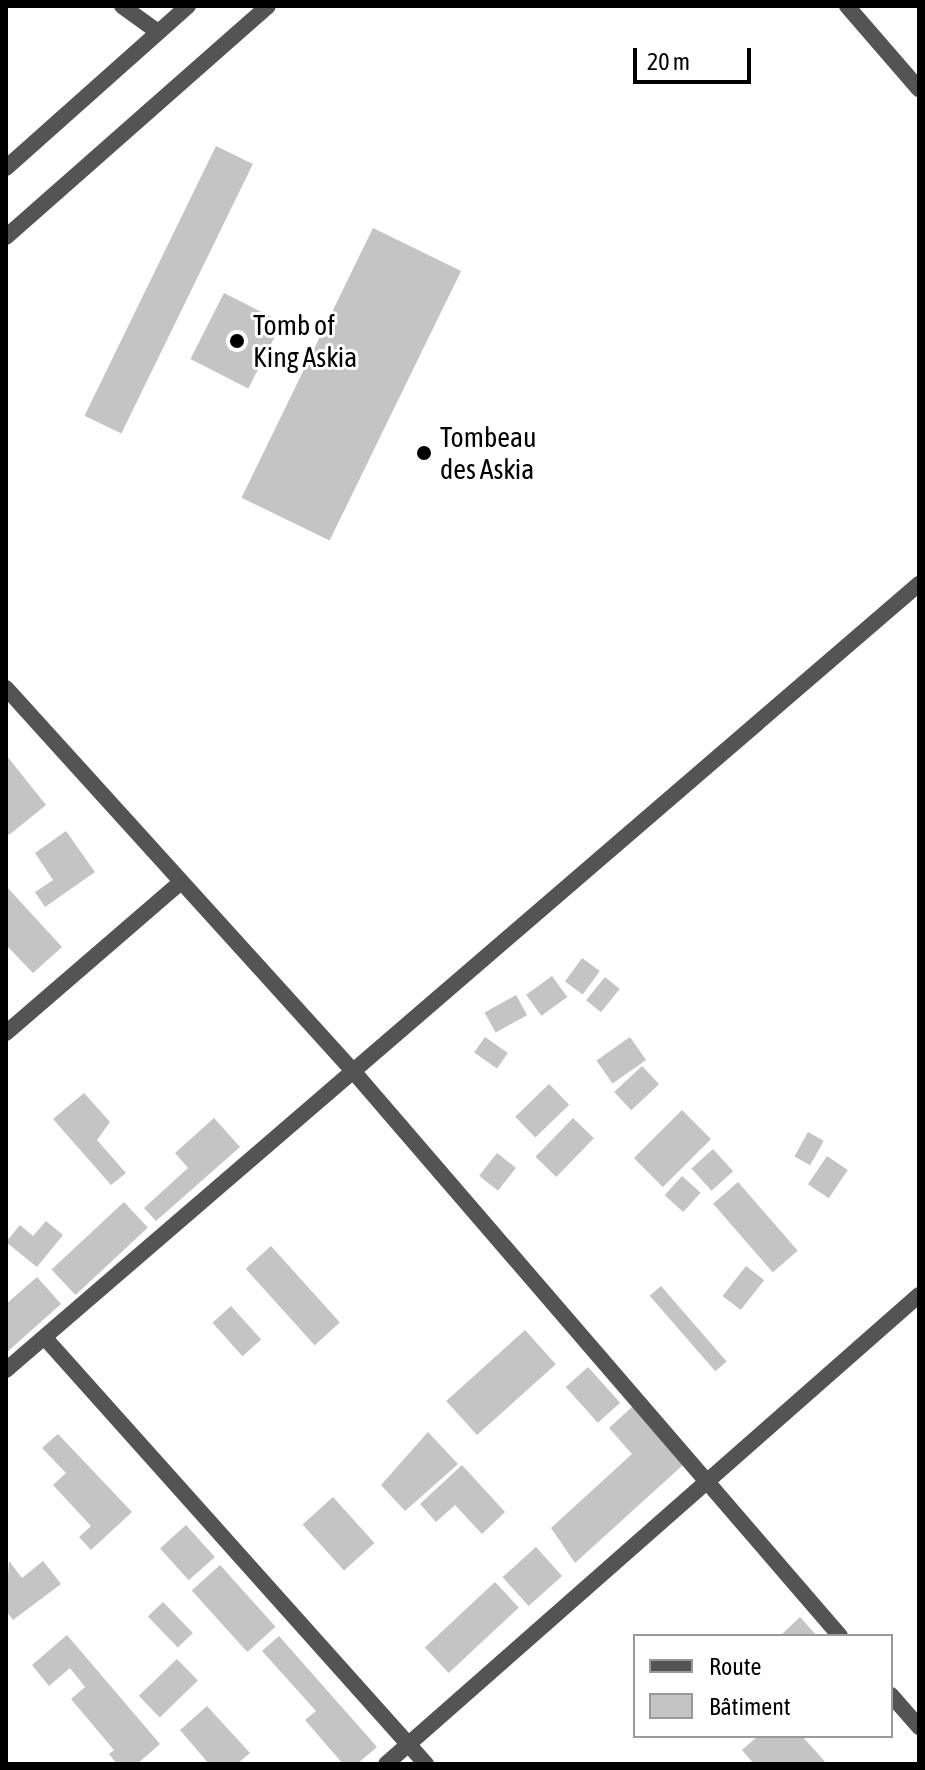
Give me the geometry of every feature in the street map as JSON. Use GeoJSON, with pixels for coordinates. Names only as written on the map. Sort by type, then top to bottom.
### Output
{"type":"FeatureCollection","features":[{"type":"Feature","properties":{"kind":"street"},"geometry":{"type":"LineString","coordinates":[[122,6],[158,32]]}},
{"type":"Feature","properties":{"kind":"street"},"geometry":{"type":"LineString","coordinates":[[6,168],[188,6]]}},
{"type":"Feature","properties":{"kind":"street"},"geometry":{"type":"LineString","coordinates":[[6,237],[268,6]]}},
{"type":"Feature","properties":{"kind":"street"},"geometry":{"type":"LineString","coordinates":[[847,6],[919,89]]}},
{"type":"Feature","properties":{"kind":"street"},"geometry":{"type":"LineString","coordinates":[[6,1370],[919,584]]}},
{"type":"Feature","properties":{"kind":"street"},"geometry":{"type":"LineString","coordinates":[[6,688],[353,1071],[838,1634]]}},
{"type":"Feature","properties":{"kind":"street"},"geometry":{"type":"LineString","coordinates":[[6,1033],[180,883]]}},
{"type":"Feature","properties":{"kind":"street"},"geometry":{"type":"LineString","coordinates":[[386,1764],[919,1295]]}},
{"type":"Feature","properties":{"kind":"street"},"geometry":{"type":"LineString","coordinates":[[45,1338],[426,1764]]}},
{"type":"Feature","properties":{"kind":"street"},"geometry":{"type":"LineString","coordinates":[[893,1697],[919,1727]]}},
{"type":"Feature","properties":{"kind":"building"},"geometry":{"type":"Polygon","coordinates":[[[216,146],[253,164],[121,434],[84,416],[216,146]]]}},
{"type":"Feature","properties":{"kind":"building"},"geometry":{"type":"Polygon","coordinates":[[[373,228],[461,271],[330,541],[241,498],[373,228]]]}},
{"type":"Feature","properties":{"kind":"building","name":"Tomb of King Askia"},"geometry":{"type":"Polygon","coordinates":[[[224,293],[282,323],[248,388],[190,359],[224,293]]]}},
{"type":"Feature","properties":{"kind":"building"},"geometry":{"type":"Polygon","coordinates":[[[6,755],[46,805],[9,835],[6,832],[6,755]]]}},
{"type":"Feature","properties":{"kind":"building"},"geometry":{"type":"Polygon","coordinates":[[[66,831],[95,872],[45,907],[35,892],[53,880],[35,853],[66,831]]]}},
{"type":"Feature","properties":{"kind":"building"},"geometry":{"type":"Polygon","coordinates":[[[6,886],[62,947],[33,973],[6,945],[6,886]]]}},
{"type":"Feature","properties":{"kind":"building"},"geometry":{"type":"Polygon","coordinates":[[[582,958],[600,971],[583,994],[565,981],[582,958]]]}},
{"type":"Feature","properties":{"kind":"building"},"geometry":{"type":"Polygon","coordinates":[[[552,976],[567,997],[541,1016],[526,995],[552,976]]]}},
{"type":"Feature","properties":{"kind":"building"},"geometry":{"type":"Polygon","coordinates":[[[605,977],[620,989],[601,1012],[586,1000],[605,977]]]}},
{"type":"Feature","properties":{"kind":"building"},"geometry":{"type":"Polygon","coordinates":[[[516,995],[527,1015],[496,1033],[485,1012],[516,995]]]}},
{"type":"Feature","properties":{"kind":"building"},"geometry":{"type":"Polygon","coordinates":[[[485,1037],[508,1053],[497,1069],[474,1053],[485,1037]]]}},
{"type":"Feature","properties":{"kind":"building"},"geometry":{"type":"Polygon","coordinates":[[[630,1037],[646,1060],[612,1083],[596,1061],[630,1037]]]}},
{"type":"Feature","properties":{"kind":"building"},"geometry":{"type":"Polygon","coordinates":[[[642,1066],[659,1084],[631,1110],[614,1092],[642,1066]]]}},
{"type":"Feature","properties":{"kind":"building"},"geometry":{"type":"Polygon","coordinates":[[[549,1084],[569,1105],[535,1138],[515,1117],[549,1084]]]}},
{"type":"Feature","properties":{"kind":"building"},"geometry":{"type":"Polygon","coordinates":[[[84,1093],[110,1122],[97,1140],[126,1173],[111,1185],[53,1119],[84,1093]]]}},
{"type":"Feature","properties":{"kind":"building"},"geometry":{"type":"Polygon","coordinates":[[[682,1110],[711,1139],[663,1187],[634,1158],[682,1110]]]}},
{"type":"Feature","properties":{"kind":"building"},"geometry":{"type":"Polygon","coordinates":[[[214,1118],[240,1147],[156,1221],[144,1208],[188,1168],[175,1153],[214,1118]]]}},
{"type":"Feature","properties":{"kind":"building"},"geometry":{"type":"Polygon","coordinates":[[[573,1118],[594,1138],[556,1177],[535,1157],[573,1118]]]}},
{"type":"Feature","properties":{"kind":"building"},"geometry":{"type":"Polygon","coordinates":[[[808,1132],[824,1141],[810,1165],[794,1156],[808,1132]]]}},
{"type":"Feature","properties":{"kind":"building"},"geometry":{"type":"Polygon","coordinates":[[[713,1149],[733,1171],[712,1191],[691,1168],[713,1149]]]}},
{"type":"Feature","properties":{"kind":"building"},"geometry":{"type":"Polygon","coordinates":[[[497,1153],[516,1168],[498,1191],[479,1176],[497,1153]]]}},
{"type":"Feature","properties":{"kind":"building"},"geometry":{"type":"Polygon","coordinates":[[[827,1156],[848,1170],[829,1198],[808,1184],[827,1156]]]}},
{"type":"Feature","properties":{"kind":"building"},"geometry":{"type":"Polygon","coordinates":[[[682,1176],[701,1193],[683,1212],[665,1195],[682,1176]]]}},
{"type":"Feature","properties":{"kind":"building"},"geometry":{"type":"Polygon","coordinates":[[[738,1182],[798,1251],[773,1272],[713,1204],[738,1182]]]}},
{"type":"Feature","properties":{"kind":"building"},"geometry":{"type":"Polygon","coordinates":[[[124,1202],[148,1228],[75,1295],[52,1270],[124,1202]]]}},
{"type":"Feature","properties":{"kind":"building"},"geometry":{"type":"Polygon","coordinates":[[[46,1221],[63,1235],[37,1267],[6,1242],[20,1225],[33,1236],[46,1221]]]}},
{"type":"Feature","properties":{"kind":"building"},"geometry":{"type":"Polygon","coordinates":[[[271,1246],[340,1323],[315,1345],[246,1269],[271,1246]]]}},
{"type":"Feature","properties":{"kind":"building"},"geometry":{"type":"Polygon","coordinates":[[[746,1266],[764,1280],[741,1310],[723,1296],[746,1266]]]}},
{"type":"Feature","properties":{"kind":"building"},"geometry":{"type":"Polygon","coordinates":[[[37,1277],[61,1304],[6,1353],[6,1304],[37,1277]]]}},
{"type":"Feature","properties":{"kind":"building"},"geometry":{"type":"Polygon","coordinates":[[[661,1286],[727,1361],[715,1371],[650,1296],[661,1286]]]}},
{"type":"Feature","properties":{"kind":"building"},"geometry":{"type":"Polygon","coordinates":[[[231,1306],[261,1339],[243,1356],[212,1323],[231,1306]]]}},
{"type":"Feature","properties":{"kind":"building"},"geometry":{"type":"Polygon","coordinates":[[[525,1330],[556,1364],[477,1435],[446,1401],[525,1330]]]}},
{"type":"Feature","properties":{"kind":"building"},"geometry":{"type":"Polygon","coordinates":[[[588,1367],[620,1403],[598,1423],[566,1387],[588,1367]]]}},
{"type":"Feature","properties":{"kind":"building"},"geometry":{"type":"Polygon","coordinates":[[[632,1407],[684,1464],[575,1563],[551,1528],[632,1454],[609,1428],[632,1407]]]}},
{"type":"Feature","properties":{"kind":"building"},"geometry":{"type":"Polygon","coordinates":[[[428,1432],[458,1464],[405,1511],[381,1485],[428,1432]]]}},
{"type":"Feature","properties":{"kind":"building"},"geometry":{"type":"Polygon","coordinates":[[[58,1434],[132,1512],[91,1550],[79,1537],[91,1526],[53,1485],[66,1473],[42,1448],[58,1434]]]}},
{"type":"Feature","properties":{"kind":"building"},"geometry":{"type":"Polygon","coordinates":[[[462,1465],[505,1512],[482,1534],[455,1505],[436,1522],[420,1504],[462,1465]]]}},
{"type":"Feature","properties":{"kind":"building"},"geometry":{"type":"Polygon","coordinates":[[[333,1497],[374,1543],[344,1571],[303,1524],[333,1497]]]}},
{"type":"Feature","properties":{"kind":"building"},"geometry":{"type":"Polygon","coordinates":[[[186,1525],[215,1557],[189,1580],[160,1548],[186,1525]]]}},
{"type":"Feature","properties":{"kind":"building"},"geometry":{"type":"Polygon","coordinates":[[[536,1547],[562,1576],[529,1606],[503,1577],[536,1547]]]}},
{"type":"Feature","properties":{"kind":"building"},"geometry":{"type":"Polygon","coordinates":[[[9,1561],[22,1578],[43,1561],[61,1584],[13,1620],[6,1611],[9,1561]]]}},
{"type":"Feature","properties":{"kind":"building"},"geometry":{"type":"Polygon","coordinates":[[[220,1565],[276,1627],[247,1652],[192,1590],[220,1565]]]}},
{"type":"Feature","properties":{"kind":"building"},"geometry":{"type":"Polygon","coordinates":[[[495,1582],[519,1608],[449,1673],[425,1647],[495,1582]]]}},
{"type":"Feature","properties":{"kind":"building"},"geometry":{"type":"Polygon","coordinates":[[[163,1602],[193,1633],[178,1648],[148,1617],[163,1602]]]}},
{"type":"Feature","properties":{"kind":"building"},"geometry":{"type":"Polygon","coordinates":[[[800,1617],[815,1634],[782,1634],[800,1617]]]}},
{"type":"Feature","properties":{"kind":"building"},"geometry":{"type":"Polygon","coordinates":[[[67,1635],[160,1744],[137,1764],[117,1764],[109,1754],[114,1750],[71,1699],[85,1687],[70,1668],[49,1686],[32,1665],[67,1635]]]}},
{"type":"Feature","properties":{"kind":"building"},"geometry":{"type":"Polygon","coordinates":[[[279,1636],[377,1747],[357,1764],[343,1764],[305,1720],[316,1711],[262,1651],[279,1636]]]}},
{"type":"Feature","properties":{"kind":"building"},"geometry":{"type":"Polygon","coordinates":[[[177,1659],[198,1681],[160,1717],[139,1696],[177,1659]]]}},
{"type":"Feature","properties":{"kind":"building"},"geometry":{"type":"Polygon","coordinates":[[[207,1706],[250,1753],[237,1764],[209,1764],[180,1730],[207,1706]]]}},
{"type":"Feature","properties":{"kind":"building"},"geometry":{"type":"Polygon","coordinates":[[[756,1738],[804,1738],[827,1764],[754,1764],[742,1750],[756,1738]]]}},
{"type":"Feature","properties":{"kind":"place","name":"Tomb of King Askia"},"geometry":{"type":"Point","coordinates":[237,341]}},
{"type":"Feature","properties":{"kind":"place","name":"Tombeau des Askia"},"geometry":{"type":"Point","coordinates":[424,453]}}]}
